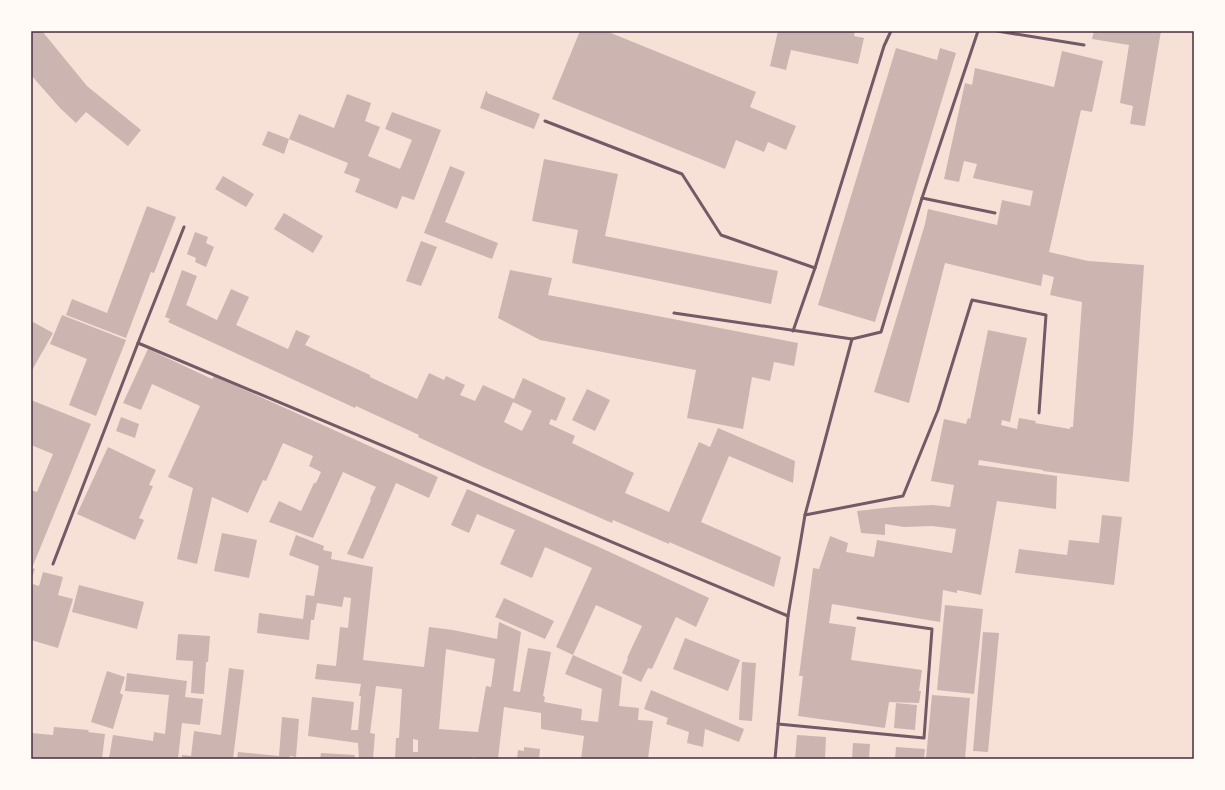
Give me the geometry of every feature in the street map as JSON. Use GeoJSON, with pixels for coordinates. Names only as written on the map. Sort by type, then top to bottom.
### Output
{"type":"FeatureCollection","features":[{"type":"Feature","properties":{"kind":"lane"},"geometry":{"type":"LineString","coordinates":[[793,331],[815,268],[882,53],[891,31]]}},
{"type":"Feature","properties":{"kind":"lane"},"geometry":{"type":"LineString","coordinates":[[674,313],[852,339],[882,332],[922,198],[978,31]]}},
{"type":"Feature","properties":{"kind":"lane"},"geometry":{"type":"LineString","coordinates":[[997,31],[1084,45]]}},
{"type":"Feature","properties":{"kind":"lane"},"geometry":{"type":"LineString","coordinates":[[545,121],[682,174],[720,236],[815,268]]}},
{"type":"Feature","properties":{"kind":"lane"},"geometry":{"type":"LineString","coordinates":[[922,198],[994,213]]}},
{"type":"Feature","properties":{"kind":"lane"},"geometry":{"type":"LineString","coordinates":[[53,564],[138,342],[184,227]]}},
{"type":"Feature","properties":{"kind":"lane"},"geometry":{"type":"LineString","coordinates":[[805,515],[903,496],[938,410],[972,300],[1046,315],[1039,413]]}},
{"type":"Feature","properties":{"kind":"lane"},"geometry":{"type":"LineString","coordinates":[[775,759],[788,616],[805,515],[852,339]]}},
{"type":"Feature","properties":{"kind":"lane"},"geometry":{"type":"LineString","coordinates":[[138,342],[788,616]]}},
{"type":"Feature","properties":{"kind":"lane"},"geometry":{"type":"LineString","coordinates":[[778,724],[924,738],[932,629],[858,618]]}},
{"type":"Feature","properties":{"kind":"building"},"geometry":{"type":"Polygon","coordinates":[[[31,31],[42,31],[87,86],[141,130],[128,146],[86,112],[76,123],[60,108],[31,75],[31,31]]]}},
{"type":"Feature","properties":{"kind":"building"},"geometry":{"type":"Polygon","coordinates":[[[580,31],[606,31],[756,92],[750,107],[796,126],[786,150],[768,142],[764,152],[736,140],[725,169],[552,99],[580,31]]]}},
{"type":"Feature","properties":{"kind":"building"},"geometry":{"type":"Polygon","coordinates":[[[778,31],[855,31],[854,36],[864,38],[858,64],[791,50],[786,70],[770,66],[778,31]]]}},
{"type":"Feature","properties":{"kind":"building"},"geometry":{"type":"Polygon","coordinates":[[[1094,31],[1161,31],[1145,126],[1130,124],[1133,106],[1120,103],[1129,45],[1092,39],[1094,31]]]}},
{"type":"Feature","properties":{"kind":"building"},"geometry":{"type":"Polygon","coordinates":[[[896,48],[937,60],[940,48],[956,53],[875,322],[818,305],[896,48]]]}},
{"type":"Feature","properties":{"kind":"building"},"geometry":{"type":"Polygon","coordinates":[[[1062,51],[1103,61],[1092,112],[1081,110],[1049,252],[1088,261],[1144,265],[1129,482],[1043,471],[979,460],[978,465],[1057,476],[1056,509],[997,501],[981,595],[957,590],[957,593],[943,590],[940,622],[832,604],[829,623],[856,627],[851,660],[922,670],[919,703],[889,702],[885,728],[798,716],[803,676],[799,676],[813,568],[819,569],[830,536],[848,543],[846,552],[874,557],[877,540],[952,553],[956,529],[932,526],[904,527],[885,524],[885,535],[861,533],[857,511],[933,505],[950,507],[954,485],[931,481],[944,419],[966,424],[968,418],[970,419],[988,330],[1027,338],[1010,422],[1002,420],[1001,425],[1017,429],[1019,418],[1036,421],[1035,423],[1070,429],[1070,427],[1073,427],[1082,302],[1050,295],[1054,277],[1043,274],[1041,286],[945,263],[909,403],[874,392],[925,224],[928,209],[997,225],[1002,200],[1030,206],[1033,191],[973,178],[977,164],[964,161],[959,182],[944,179],[965,83],[972,85],[975,68],[1054,87],[1062,51]]]}},
{"type":"Feature","properties":{"kind":"building"},"geometry":{"type":"Polygon","coordinates":[[[486,91],[488,92],[487,93],[540,114],[534,129],[480,108],[486,91]]]}},
{"type":"Feature","properties":{"kind":"building"},"geometry":{"type":"Polygon","coordinates":[[[347,94],[371,103],[365,121],[380,127],[368,156],[400,169],[412,140],[385,129],[392,112],[441,130],[414,200],[402,196],[397,209],[355,192],[360,179],[344,173],[348,163],[289,139],[299,114],[334,128],[347,94]]]}},
{"type":"Feature","properties":{"kind":"building"},"geometry":{"type":"Polygon","coordinates":[[[268,131],[289,139],[284,154],[262,145],[268,131]]]}},
{"type":"Feature","properties":{"kind":"building"},"geometry":{"type":"Polygon","coordinates":[[[544,159],[618,174],[605,236],[778,271],[771,304],[572,263],[578,230],[532,221],[544,159]]]}},
{"type":"Feature","properties":{"kind":"building"},"geometry":{"type":"Polygon","coordinates":[[[450,166],[465,172],[445,222],[498,243],[492,259],[424,233],[450,166]]]}},
{"type":"Feature","properties":{"kind":"building"},"geometry":{"type":"Polygon","coordinates":[[[223,176],[254,194],[246,207],[215,189],[223,176]]]}},
{"type":"Feature","properties":{"kind":"building"},"geometry":{"type":"Polygon","coordinates":[[[147,206],[176,217],[154,273],[151,272],[126,338],[66,315],[72,299],[107,313],[147,206]]]}},
{"type":"Feature","properties":{"kind":"building"},"geometry":{"type":"Polygon","coordinates":[[[284,213],[323,236],[313,253],[274,229],[284,213]]]}},
{"type":"Feature","properties":{"kind":"building"},"geometry":{"type":"Polygon","coordinates":[[[195,232],[208,237],[206,243],[214,247],[206,267],[195,262],[196,258],[187,254],[195,232]]]}},
{"type":"Feature","properties":{"kind":"building"},"geometry":{"type":"Polygon","coordinates":[[[421,241],[437,247],[421,286],[406,281],[421,241]]]}},
{"type":"Feature","properties":{"kind":"building"},"geometry":{"type":"Polygon","coordinates":[[[182,270],[197,276],[186,305],[217,320],[231,289],[249,297],[236,325],[288,349],[296,330],[310,336],[305,345],[370,375],[370,377],[417,399],[429,373],[444,380],[446,376],[465,385],[460,395],[475,401],[483,385],[514,399],[523,378],[566,398],[556,421],[551,419],[549,424],[575,436],[572,443],[634,473],[625,493],[669,512],[699,442],[710,447],[718,428],[795,461],[793,483],[729,456],[701,522],[781,557],[774,587],[669,542],[669,544],[613,520],[612,523],[483,467],[356,406],[355,408],[168,322],[170,319],[165,317],[182,270]],[[513,402],[504,422],[522,431],[532,411],[513,402]]]}},
{"type":"Feature","properties":{"kind":"building"},"geometry":{"type":"Polygon","coordinates":[[[510,270],[552,278],[548,295],[798,343],[794,366],[774,362],[770,381],[752,377],[743,429],[687,418],[696,370],[540,340],[498,318],[510,270]]]}},
{"type":"Feature","properties":{"kind":"building"},"geometry":{"type":"Polygon","coordinates":[[[62,315],[126,340],[96,416],[69,405],[87,359],[50,344],[62,315]]]}},
{"type":"Feature","properties":{"kind":"building"},"geometry":{"type":"Polygon","coordinates":[[[33,322],[53,333],[31,372],[31,326],[33,322]]]}},
{"type":"Feature","properties":{"kind":"building"},"geometry":{"type":"Polygon","coordinates":[[[148,349],[212,379],[214,376],[438,477],[429,498],[396,483],[363,559],[347,554],[376,487],[343,472],[313,538],[269,522],[279,501],[301,511],[314,483],[316,483],[321,472],[309,466],[313,456],[283,443],[266,481],[263,480],[248,513],[212,497],[197,564],[177,559],[193,488],[168,477],[200,406],[152,384],[141,410],[123,403],[148,349]]]}},
{"type":"Feature","properties":{"kind":"building"},"geometry":{"type":"Polygon","coordinates":[[[587,389],[610,400],[595,431],[572,420],[587,389]]]}},
{"type":"Feature","properties":{"kind":"building"},"geometry":{"type":"Polygon","coordinates":[[[31,400],[91,424],[32,568],[35,569],[31,580],[31,490],[37,492],[53,454],[31,445],[31,400]]]}},
{"type":"Feature","properties":{"kind":"building"},"geometry":{"type":"Polygon","coordinates":[[[121,417],[139,424],[135,438],[116,431],[121,417]]]}},
{"type":"Feature","properties":{"kind":"building"},"geometry":{"type":"Polygon","coordinates":[[[108,447],[156,470],[149,485],[153,486],[139,518],[144,520],[135,540],[77,514],[108,447]]]}},
{"type":"Feature","properties":{"kind":"building"},"geometry":{"type":"Polygon","coordinates":[[[467,489],[601,548],[709,598],[696,627],[676,617],[652,669],[648,668],[641,682],[622,673],[628,659],[627,658],[642,626],[596,605],[573,655],[556,647],[592,568],[545,547],[532,578],[500,564],[515,530],[477,514],[469,533],[451,525],[467,489]]]}},
{"type":"Feature","properties":{"kind":"building"},"geometry":{"type":"Polygon","coordinates":[[[1102,515],[1122,517],[1114,585],[1015,573],[1019,549],[1067,555],[1069,540],[1099,543],[1102,515]]]}},
{"type":"Feature","properties":{"kind":"building"},"geometry":{"type":"Polygon","coordinates":[[[222,533],[257,540],[249,578],[214,571],[222,533]]]}},
{"type":"Feature","properties":{"kind":"building"},"geometry":{"type":"Polygon","coordinates":[[[296,535],[324,546],[323,550],[332,552],[331,559],[373,567],[363,660],[424,667],[429,627],[453,630],[497,639],[499,622],[521,632],[513,691],[520,692],[528,648],[551,652],[543,696],[545,697],[544,702],[582,709],[581,720],[598,722],[602,689],[565,674],[573,655],[622,677],[619,706],[639,708],[638,720],[653,721],[648,759],[581,759],[584,736],[541,729],[541,713],[504,707],[498,759],[476,759],[476,757],[472,757],[471,759],[395,759],[396,738],[399,738],[402,689],[376,686],[370,733],[375,734],[373,759],[359,759],[358,743],[308,736],[312,697],[354,702],[351,730],[358,730],[361,696],[359,696],[361,684],[315,679],[317,664],[336,666],[340,627],[348,628],[351,598],[344,597],[342,607],[317,603],[314,620],[311,620],[309,640],[257,633],[259,613],[303,619],[306,595],[314,596],[319,566],[289,555],[296,535]],[[446,649],[439,729],[478,732],[486,686],[491,687],[495,659],[446,649]],[[413,739],[413,752],[418,752],[418,740],[413,739]]]}},
{"type":"Feature","properties":{"kind":"building"},"geometry":{"type":"Polygon","coordinates":[[[43,572],[63,577],[58,595],[73,599],[58,648],[31,640],[31,589],[33,584],[39,586],[43,572]]]}},
{"type":"Feature","properties":{"kind":"building"},"geometry":{"type":"Polygon","coordinates":[[[79,585],[144,602],[137,629],[72,612],[79,585]]]}},
{"type":"Feature","properties":{"kind":"building"},"geometry":{"type":"Polygon","coordinates":[[[504,598],[554,621],[545,639],[495,617],[504,598]]]}},
{"type":"Feature","properties":{"kind":"building"},"geometry":{"type":"Polygon","coordinates":[[[945,605],[983,609],[974,694],[937,690],[945,605]]]}},
{"type":"Feature","properties":{"kind":"building"},"geometry":{"type":"Polygon","coordinates":[[[983,632],[999,633],[988,752],[973,751],[983,632]]]}},
{"type":"Feature","properties":{"kind":"building"},"geometry":{"type":"Polygon","coordinates":[[[178,634],[210,636],[208,662],[206,662],[204,694],[191,693],[193,661],[176,660],[178,634]]]}},
{"type":"Feature","properties":{"kind":"building"},"geometry":{"type":"Polygon","coordinates":[[[685,638],[740,660],[728,691],[673,669],[685,638]]]}},
{"type":"Feature","properties":{"kind":"building"},"geometry":{"type":"Polygon","coordinates":[[[742,662],[756,663],[752,721],[739,720],[742,662]]]}},
{"type":"Feature","properties":{"kind":"building"},"geometry":{"type":"Polygon","coordinates":[[[229,668],[244,670],[233,759],[182,759],[182,755],[191,756],[194,731],[221,735],[229,668]]]}},
{"type":"Feature","properties":{"kind":"building"},"geometry":{"type":"Polygon","coordinates":[[[107,671],[125,677],[120,693],[123,695],[113,729],[91,722],[107,671]]]}},
{"type":"Feature","properties":{"kind":"building"},"geometry":{"type":"Polygon","coordinates":[[[127,673],[187,681],[185,697],[203,699],[200,725],[182,723],[178,759],[109,758],[113,735],[153,741],[154,732],[165,734],[169,695],[125,691],[127,673]]]}},
{"type":"Feature","properties":{"kind":"building"},"geometry":{"type":"Polygon","coordinates":[[[651,690],[744,729],[739,742],[705,729],[703,747],[687,743],[689,732],[666,724],[668,718],[644,709],[651,690]]]}},
{"type":"Feature","properties":{"kind":"building"},"geometry":{"type":"Polygon","coordinates":[[[932,695],[970,698],[965,759],[926,758],[932,695]]]}},
{"type":"Feature","properties":{"kind":"building"},"geometry":{"type":"Polygon","coordinates":[[[896,703],[917,705],[915,730],[894,728],[896,703]]]}},
{"type":"Feature","properties":{"kind":"building"},"geometry":{"type":"Polygon","coordinates":[[[282,717],[299,719],[296,757],[290,756],[289,759],[237,759],[238,752],[279,756],[282,717]]]}},
{"type":"Feature","properties":{"kind":"building"},"geometry":{"type":"Polygon","coordinates":[[[54,727],[89,730],[88,732],[105,734],[102,759],[31,758],[31,733],[53,735],[54,727]]]}},
{"type":"Feature","properties":{"kind":"building"},"geometry":{"type":"Polygon","coordinates":[[[797,735],[826,737],[825,759],[795,759],[797,735]]]}},
{"type":"Feature","properties":{"kind":"building"},"geometry":{"type":"Polygon","coordinates":[[[853,743],[870,744],[869,759],[852,759],[853,743]]]}},
{"type":"Feature","properties":{"kind":"building"},"geometry":{"type":"Polygon","coordinates":[[[524,747],[540,749],[539,759],[517,759],[518,750],[524,751],[524,747]]]}},
{"type":"Feature","properties":{"kind":"building"},"geometry":{"type":"Polygon","coordinates":[[[896,747],[925,749],[924,759],[895,759],[896,747]]]}},
{"type":"Feature","properties":{"kind":"building"},"geometry":{"type":"Polygon","coordinates":[[[321,753],[355,755],[354,759],[320,759],[321,753]]]}}]}
